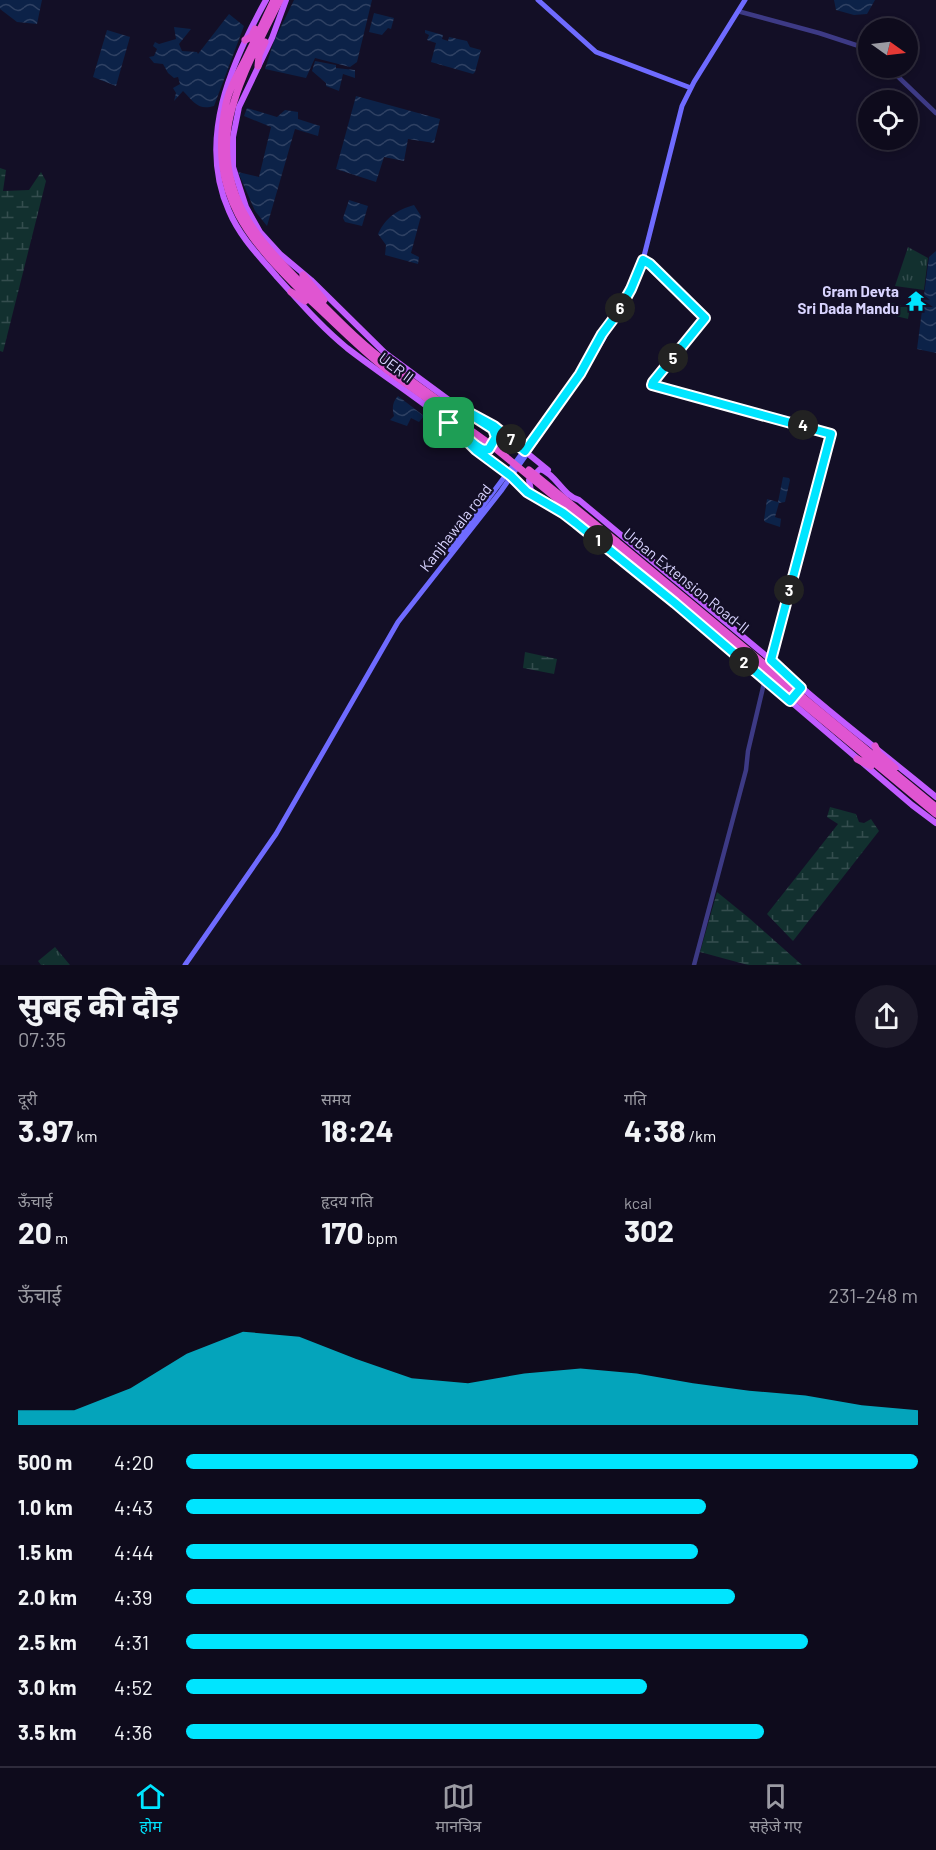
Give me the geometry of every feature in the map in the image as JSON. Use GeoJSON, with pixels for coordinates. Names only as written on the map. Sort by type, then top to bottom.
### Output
{"type":"FeatureCollection","features":[{"type":"Feature","properties":{"kind":"highway"},"geometry":{"type":"LineString","coordinates":[[245,40],[251,37],[267,5],[274,0]]}},
{"type":"Feature","properties":{"kind":"highway","name":"Urban Extension Road-II"},"geometry":{"type":"LineString","coordinates":[[274,0],[226,102],[221,134],[222,166],[234,210],[343,329],[389,368],[493,441],[769,670],[936,814]]}},
{"type":"Feature","properties":{"kind":"highway","name":"Urban Extension Road-II"},"geometry":{"type":"LineString","coordinates":[[255,235],[233,188],[227,166],[227,135],[233,104],[280,0]]}},
{"type":"Feature","properties":{"kind":"highway"},"geometry":{"type":"LineString","coordinates":[[258,66],[259,55],[273,23],[273,14]]}},
{"type":"Feature","properties":{"kind":"highway"},"geometry":{"type":"LineString","coordinates":[[291,292],[300,296],[331,326],[343,329],[342,318],[303,275]]}},
{"type":"Feature","properties":{"kind":"highway"},"geometry":{"type":"LineString","coordinates":[[857,759],[867,762],[892,783],[904,785],[906,779],[878,753],[875,746]]}},
{"type":"Feature","properties":{"kind":"highway","name":"Urban Extension Road-II"},"geometry":{"type":"LineString","coordinates":[[904,785],[936,807]]}},
{"type":"Feature","properties":{"kind":"main road","name":"UER II"},"geometry":{"type":"LineString","coordinates":[[266,0],[245,40],[222,100],[216,132],[217,167],[222,191],[234,221],[255,253],[347,347],[449,423],[476,450],[510,475],[527,492],[563,513]]}},
{"type":"Feature","properties":{"kind":"main road","name":"UER II"},"geometry":{"type":"LineString","coordinates":[[286,0],[272,38],[239,107],[233,137],[233,167],[255,235],[311,280],[385,353],[457,406],[494,426],[546,468],[579,500]]}},
{"type":"Feature","properties":{"kind":"main road"},"geometry":{"type":"LineString","coordinates":[[538,0],[596,52],[692,86]]}},
{"type":"Feature","properties":{"kind":"main road"},"geometry":{"type":"LineString","coordinates":[[692,86],[747,0]]}},
{"type":"Feature","properties":{"kind":"main road"},"geometry":{"type":"LineString","coordinates":[[692,86],[712,59],[747,0]]}},
{"type":"Feature","properties":{"kind":"main road","name":"Kanjhawala road"},"geometry":{"type":"LineString","coordinates":[[183,965],[276,834],[398,622],[510,475],[580,374],[602,334],[617,314],[643,260],[674,132],[682,106],[692,86]]}},
{"type":"Feature","properties":{"kind":"main road"},"geometry":{"type":"LineString","coordinates":[[449,423],[484,450],[489,449],[496,437],[493,429],[457,406]]}},
{"type":"Feature","properties":{"kind":"main road"},"geometry":{"type":"LineString","coordinates":[[936,797],[875,746],[796,694],[769,670],[675,603],[529,488],[529,480],[536,471],[540,469],[549,474],[573,498],[579,500],[796,694],[857,759],[936,823]]}},
{"type":"Feature","properties":{"kind":"street"},"geometry":{"type":"LineString","coordinates":[[741,12],[858,46]]}},
{"type":"Feature","properties":{"kind":"street"},"geometry":{"type":"LineString","coordinates":[[899,78],[936,113]]}},
{"type":"Feature","properties":{"kind":"street"},"geometry":{"type":"LineString","coordinates":[[643,260],[650,264],[705,318],[652,385],[831,434],[694,965]]}},
{"type":"Feature","properties":{"kind":"green space"},"geometry":{"type":"Polygon","coordinates":[[[0,168],[6,170],[3,191],[29,190],[41,172],[46,181],[3,352],[0,351],[0,168]]]}},
{"type":"Feature","properties":{"kind":"green space"},"geometry":{"type":"Polygon","coordinates":[[[908,247],[928,258],[924,290],[895,286],[908,247]]]}},
{"type":"Feature","properties":{"kind":"green space"},"geometry":{"type":"Polygon","coordinates":[[[892,303],[910,308],[908,319],[887,314],[892,303]]]}},
{"type":"Feature","properties":{"kind":"green space"},"geometry":{"type":"Polygon","coordinates":[[[525,652],[557,659],[554,674],[523,668],[525,652]]]}},
{"type":"Feature","properties":{"kind":"green space"},"geometry":{"type":"Polygon","coordinates":[[[830,807],[856,814],[859,822],[864,823],[871,819],[879,831],[793,941],[767,914],[838,824],[827,817],[830,807]]]}},
{"type":"Feature","properties":{"kind":"green space"},"geometry":{"type":"Polygon","coordinates":[[[717,892],[802,965],[748,965],[700,952],[717,892]]]}},
{"type":"Feature","properties":{"kind":"green space"},"geometry":{"type":"Polygon","coordinates":[[[55,947],[70,965],[41,965],[38,961],[55,947]]]}},
{"type":"Feature","properties":{"kind":"water"},"geometry":{"type":"Polygon","coordinates":[[[0,0],[42,0],[37,24],[17,22],[0,9],[0,0]]]}},
{"type":"Feature","properties":{"kind":"water"},"geometry":{"type":"Polygon","coordinates":[[[294,0],[372,0],[357,62],[350,67],[315,58],[306,78],[265,69],[274,41],[294,0]]]}},
{"type":"Feature","properties":{"kind":"water"},"geometry":{"type":"Polygon","coordinates":[[[834,0],[875,0],[867,14],[854,15],[836,10],[834,0]]]}},
{"type":"Feature","properties":{"kind":"water"},"geometry":{"type":"Polygon","coordinates":[[[374,13],[394,18],[391,29],[388,28],[382,35],[369,32],[374,13]]]}},
{"type":"Feature","properties":{"kind":"water"},"geometry":{"type":"Polygon","coordinates":[[[229,14],[244,26],[214,106],[200,106],[183,91],[174,101],[176,93],[173,88],[180,84],[178,77],[174,78],[163,64],[154,63],[149,57],[154,56],[157,49],[153,46],[155,42],[159,44],[176,39],[174,27],[191,29],[179,44],[182,51],[198,54],[229,14]]]}},
{"type":"Feature","properties":{"kind":"water"},"geometry":{"type":"Polygon","coordinates":[[[107,30],[130,37],[116,86],[93,77],[107,30]]]}},
{"type":"Feature","properties":{"kind":"water"},"geometry":{"type":"Polygon","coordinates":[[[425,30],[443,35],[442,39],[448,41],[449,37],[467,41],[470,47],[481,50],[475,72],[473,74],[431,62],[436,43],[427,40],[429,35],[425,33],[425,30]]]}},
{"type":"Feature","properties":{"kind":"water"},"geometry":{"type":"Polygon","coordinates":[[[315,61],[336,65],[336,68],[355,70],[355,78],[343,74],[339,91],[326,86],[326,83],[312,71],[315,61]]]}},
{"type":"Feature","properties":{"kind":"water"},"geometry":{"type":"Polygon","coordinates":[[[356,96],[440,119],[434,143],[408,139],[404,161],[384,157],[376,182],[336,169],[356,96]]]}},
{"type":"Feature","properties":{"kind":"water"},"geometry":{"type":"Polygon","coordinates":[[[247,108],[277,117],[285,110],[298,112],[298,119],[320,126],[318,136],[295,129],[267,226],[255,211],[238,172],[259,177],[271,127],[244,116],[247,108]]]}},
{"type":"Feature","properties":{"kind":"water"},"geometry":{"type":"Polygon","coordinates":[[[349,200],[368,206],[362,226],[345,222],[343,218],[349,200]]]}},
{"type":"Feature","properties":{"kind":"water"},"geometry":{"type":"Polygon","coordinates":[[[414,205],[421,216],[411,253],[419,257],[418,264],[385,255],[386,245],[378,234],[393,215],[414,205]]]}},
{"type":"Feature","properties":{"kind":"water"},"geometry":{"type":"Polygon","coordinates":[[[936,251],[936,353],[917,349],[929,257],[936,251]]]}},
{"type":"Feature","properties":{"kind":"water"},"geometry":{"type":"Polygon","coordinates":[[[398,396],[424,416],[419,422],[411,418],[407,426],[390,420],[394,416],[393,406],[398,396]]]}},
{"type":"Feature","properties":{"kind":"water"},"geometry":{"type":"Polygon","coordinates":[[[783,477],[790,480],[785,502],[779,503],[775,517],[781,519],[780,527],[764,520],[767,499],[778,502],[783,477]]]}},
{"type":"Feature","properties":{"kind":"place","name":"Gram Devta Sri Dada Mandu"},"geometry":{"type":"Point","coordinates":[916,301]}},
{"type":"Feature","properties":{"kind":"route"},"geometry":{"type":"LineString","coordinates":[[643,260],[650,264],[705,316],[704,321],[652,385],[831,434],[771,660],[801,688],[790,701],[675,603],[576,523],[527,492],[511,476],[476,450],[449,423],[481,449],[489,449],[493,444],[496,437],[495,431],[457,406],[494,426],[525,451],[580,374],[631,289],[643,260]]}}]}
